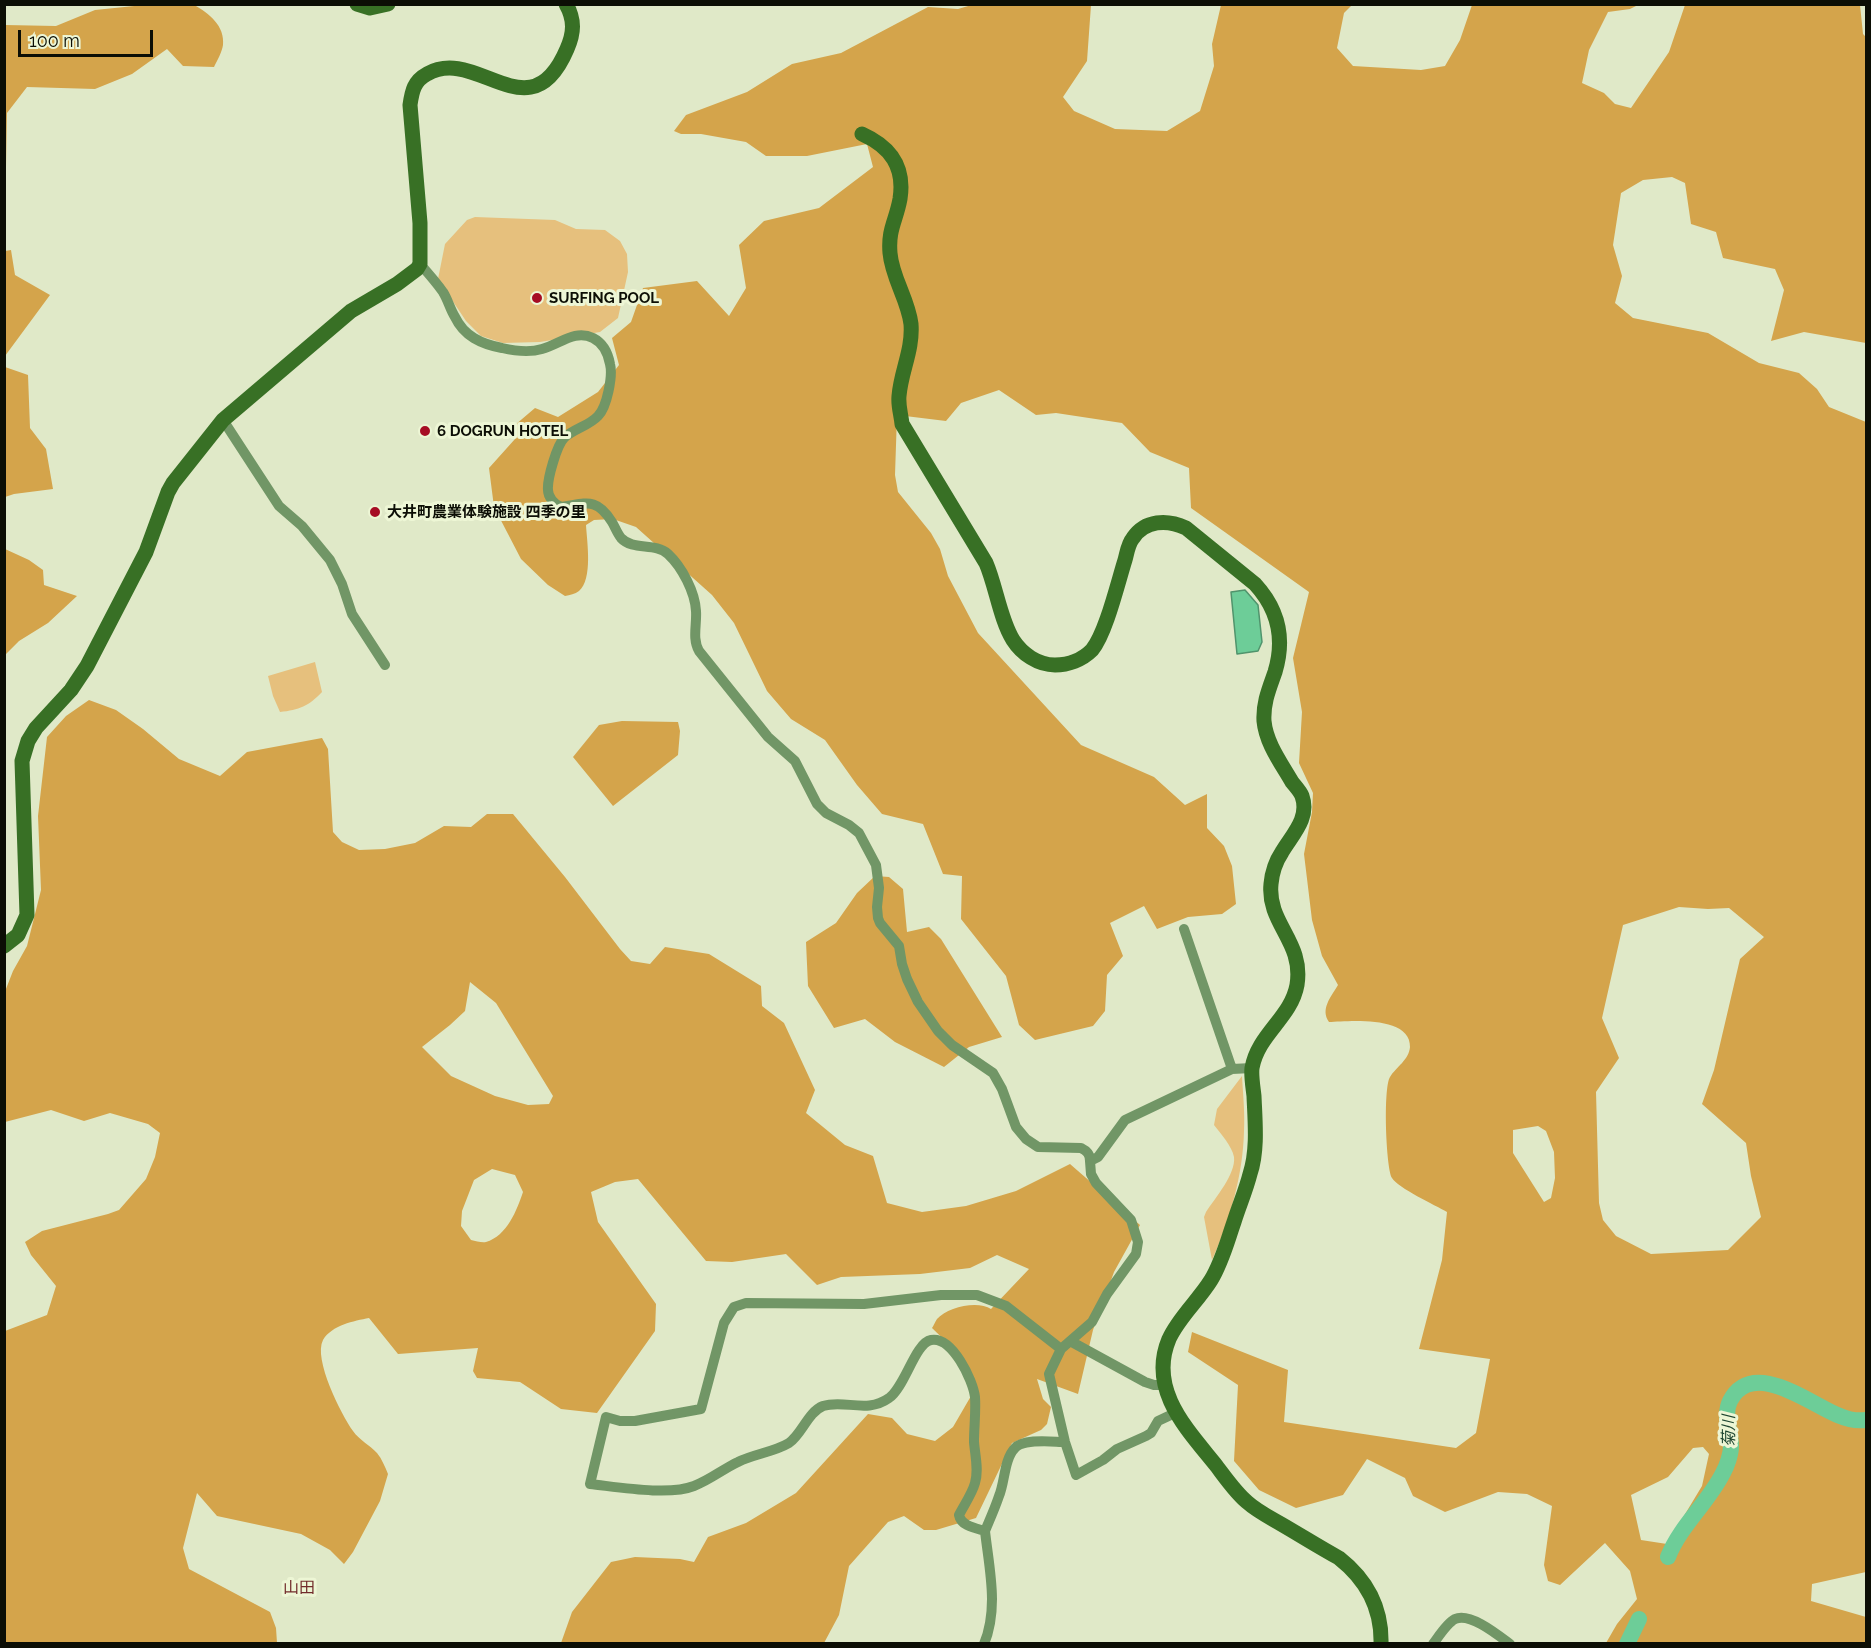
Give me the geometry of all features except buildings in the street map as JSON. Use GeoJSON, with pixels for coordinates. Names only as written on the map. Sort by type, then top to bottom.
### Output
{"type":"FeatureCollection","features":[{"type":"Feature","properties":{"kind":"street"},"geometry":{"type":"LineString","coordinates":[[357,4],[370,8],[388,4]]}},
{"type":"Feature","properties":{"kind":"street"},"geometry":{"type":"LineString","coordinates":[[4,946],[18,935],[27,915],[22,760],[28,741],[36,728],[71,690],[87,666],[146,552],[168,492],[223,420],[351,311],[397,284],[417,269],[422,256],[410,105],[414,86],[419,79],[432,71],[448,69],[466,71],[515,87],[533,87],[540,84],[552,75],[569,44],[573,19],[566,4]]}},
{"type":"Feature","properties":{"kind":"street"},"geometry":{"type":"LineString","coordinates":[[862,134],[886,147],[899,171],[900,200],[890,232],[890,254],[905,297],[911,324],[908,362],[899,395],[902,424],[986,563],[1009,633],[1015,643],[1032,659],[1049,665],[1068,663],[1086,655],[1102,634],[1132,538],[1149,525],[1164,522],[1186,528],[1255,584],[1264,593],[1275,613],[1280,646],[1276,670],[1264,707],[1266,732],[1271,745],[1302,796],[1303,810],[1302,821],[1297,832],[1281,853],[1274,868],[1271,884],[1274,912],[1295,952],[1298,965],[1297,981],[1289,1008],[1265,1037],[1252,1068],[1255,1149],[1251,1172],[1220,1262],[1210,1281],[1176,1325],[1168,1342],[1163,1361],[1165,1385],[1175,1413],[1242,1497],[1339,1558],[1355,1573],[1369,1590],[1374,1601],[1381,1628],[1381,1644]]}},
{"type":"Feature","properties":{"kind":"street"},"geometry":{"type":"LineString","coordinates":[[420,264],[443,293],[459,324],[471,337],[485,344],[519,351],[534,351],[573,336],[584,335],[596,340],[605,349],[611,372],[604,405],[599,416],[561,442],[548,483],[548,493],[551,499],[561,507],[580,503],[593,504],[607,515],[625,541],[658,548],[676,563],[694,601],[695,638],[699,651],[768,737],[795,761],[817,804],[826,813],[855,829],[871,854],[879,880],[878,918],[899,946],[907,979],[923,1010],[944,1038],[993,1074],[1002,1089],[1016,1127],[1026,1139],[1038,1147],[1081,1148],[1090,1155],[1092,1174],[1096,1183],[1131,1220],[1138,1242],[1136,1254],[1107,1294],[1092,1322],[1061,1349],[1049,1374],[1065,1443],[1076,1475],[1117,1449],[1151,1433],[1158,1421],[1175,1413]]}},
{"type":"Feature","properties":{"kind":"street"},"geometry":{"type":"LineString","coordinates":[[223,420],[279,506],[302,526],[330,560],[342,584],[352,614],[385,665]]}},
{"type":"Feature","properties":{"kind":"street"},"geometry":{"type":"LineString","coordinates":[[1184,929],[1232,1069]]}},
{"type":"Feature","properties":{"kind":"street"},"geometry":{"type":"LineString","coordinates":[[1090,1161],[1098,1157],[1125,1120],[1232,1069],[1252,1068]]}},
{"type":"Feature","properties":{"kind":"street"},"geometry":{"type":"LineString","coordinates":[[985,1531],[963,1524],[959,1515],[975,1483],[975,1394],[967,1373],[952,1349],[942,1342],[931,1340],[924,1343],[895,1394],[886,1400],[875,1405],[824,1406],[792,1441],[782,1447],[739,1462],[693,1487],[669,1491],[590,1484],[606,1417],[620,1422],[635,1421],[701,1409],[724,1323],[734,1307],[746,1303],[864,1304],[941,1295],[977,1295],[1006,1305],[1061,1349]]}},
{"type":"Feature","properties":{"kind":"street"},"geometry":{"type":"LineString","coordinates":[[1070,1341],[1144,1382],[1165,1385]]}},
{"type":"Feature","properties":{"kind":"street"},"geometry":{"type":"LineString","coordinates":[[984,1644],[990,1630],[993,1610],[985,1531],[1000,1495],[1008,1460],[1015,1447],[1023,1443],[1065,1443]]}},
{"type":"Feature","properties":{"kind":"street"},"geometry":{"type":"LineString","coordinates":[[1433,1644],[1452,1620],[1463,1617],[1484,1626],[1510,1644]]}},
{"type":"Feature","properties":{"kind":"shaded area"},"geometry":{"type":"Polygon","coordinates":[[[975,4],[1091,5],[1087,61],[1063,97],[1074,111],[1115,129],[1167,131],[1200,111],[1214,66],[1212,44],[1221,5],[1352,5],[1344,13],[1337,48],[1353,66],[1421,70],[1445,66],[1460,40],[1472,5],[1638,5],[1630,9],[1608,12],[1589,50],[1582,83],[1604,93],[1615,104],[1631,108],[1669,52],[1685,5],[1860,5],[1863,34],[1866,37],[1866,343],[1804,332],[1771,341],[1784,290],[1775,269],[1723,258],[1716,232],[1691,224],[1685,183],[1672,177],[1643,180],[1621,193],[1613,245],[1622,276],[1615,303],[1633,318],[1708,333],[1759,363],[1799,373],[1817,389],[1829,407],[1866,422],[1866,1572],[1812,1584],[1811,1601],[1866,1617],[1866,1643],[1606,1643],[1617,1624],[1637,1599],[1630,1571],[1605,1543],[1560,1585],[1548,1581],[1544,1565],[1552,1506],[1527,1494],[1498,1492],[1445,1512],[1413,1496],[1405,1478],[1367,1459],[1343,1495],[1296,1508],[1259,1490],[1234,1461],[1238,1385],[1188,1352],[1192,1332],[1288,1370],[1284,1422],[1456,1448],[1476,1433],[1490,1359],[1419,1349],[1442,1260],[1447,1212],[1401,1187],[1392,1178],[1390,1171],[1386,1128],[1388,1084],[1390,1077],[1409,1052],[1408,1037],[1400,1029],[1390,1025],[1363,1021],[1329,1022],[1327,1017],[1326,1008],[1338,985],[1322,956],[1312,920],[1304,854],[1313,793],[1299,763],[1302,712],[1293,658],[1309,592],[1191,508],[1189,468],[1150,452],[1122,423],[1056,413],[1036,415],[999,390],[961,403],[946,421],[897,415],[895,475],[898,492],[931,533],[940,549],[948,576],[978,633],[1081,745],[1154,777],[1185,805],[1207,794],[1207,828],[1224,846],[1232,866],[1236,904],[1222,914],[1188,917],[1157,929],[1144,906],[1110,923],[1123,956],[1107,975],[1105,1011],[1093,1026],[1035,1040],[1019,1025],[1006,976],[961,919],[962,876],[943,874],[923,824],[882,814],[857,785],[825,740],[791,719],[767,691],[734,623],[712,595],[636,527],[613,519],[594,520],[586,525],[588,569],[583,585],[576,593],[565,596],[548,585],[521,559],[494,507],[489,468],[515,439],[515,425],[535,408],[558,417],[598,392],[619,365],[612,338],[631,322],[643,288],[697,281],[729,316],[746,288],[739,245],[764,221],[819,208],[873,167],[867,144],[807,156],[766,156],[746,142],[701,134],[681,134],[674,131],[686,115],[747,92],[792,64],[841,53],[928,7],[958,9],[975,4]],[[1679,907],[1623,925],[1602,1018],[1619,1058],[1596,1092],[1599,1203],[1603,1220],[1616,1236],[1651,1254],[1728,1250],[1761,1217],[1746,1143],[1702,1104],[1714,1070],[1740,959],[1764,937],[1729,908],[1679,907]],[[1538,1126],[1513,1130],[1513,1153],[1544,1202],[1551,1198],[1555,1178],[1554,1152],[1546,1131],[1538,1126]],[[1703,1447],[1693,1448],[1668,1477],[1631,1495],[1641,1540],[1667,1544],[1702,1486],[1709,1454],[1703,1447]]]}},
{"type":"Feature","properties":{"kind":"shaded area"},"geometry":{"type":"Polygon","coordinates":[[[144,5],[194,5],[215,21],[223,38],[222,48],[214,67],[183,66],[167,49],[132,74],[95,89],[27,87],[7,113],[5,168],[5,25],[56,26],[95,10],[144,5]]]}},
{"type":"Feature","properties":{"kind":"shaded area","name":"SURFING POOL"},"geometry":{"type":"Polygon","coordinates":[[[475,217],[555,220],[576,229],[605,230],[620,241],[627,254],[628,272],[618,318],[600,332],[540,342],[503,343],[481,336],[466,321],[438,279],[445,244],[467,220],[475,217]]]}},
{"type":"Feature","properties":{"kind":"shaded area"},"geometry":{"type":"Polygon","coordinates":[[[11,250],[15,275],[50,295],[5,356],[5,251],[11,250]]]}},
{"type":"Feature","properties":{"kind":"shaded area"},"geometry":{"type":"Polygon","coordinates":[[[5,367],[28,375],[30,428],[46,449],[53,489],[5,497],[5,367]]]}},
{"type":"Feature","properties":{"kind":"shaded area"},"geometry":{"type":"Polygon","coordinates":[[[5,549],[29,560],[43,570],[44,585],[77,596],[48,623],[19,641],[5,655],[5,549]]]}},
{"type":"Feature","properties":{"kind":"shaded area"},"geometry":{"type":"Polygon","coordinates":[[[1245,590],[1258,605],[1262,642],[1258,651],[1237,654],[1231,592],[1245,590]]]}},
{"type":"Feature","properties":{"kind":"shaded area"},"geometry":{"type":"Polygon","coordinates":[[[315,662],[322,692],[313,701],[303,706],[280,712],[268,676],[315,662]]]}},
{"type":"Feature","properties":{"kind":"shaded area"},"geometry":{"type":"Polygon","coordinates":[[[89,700],[116,710],[179,759],[220,776],[247,752],[322,738],[328,749],[333,832],[342,842],[359,850],[385,849],[415,843],[444,826],[471,827],[487,814],[513,814],[631,961],[650,964],[665,947],[709,954],[761,986],[762,1006],[784,1023],[815,1090],[806,1113],[845,1145],[873,1156],[887,1203],[922,1212],[966,1206],[1016,1191],[1070,1164],[1140,1225],[1114,1272],[1093,1330],[1078,1394],[1037,1379],[1043,1399],[1051,1407],[1047,1424],[1041,1430],[1012,1443],[976,1518],[936,1530],[924,1530],[904,1516],[888,1522],[849,1566],[839,1615],[824,1643],[561,1643],[572,1612],[611,1562],[635,1557],[680,1559],[694,1562],[708,1537],[746,1523],[796,1493],[868,1414],[892,1418],[907,1434],[935,1441],[953,1427],[971,1396],[964,1359],[932,1328],[937,1319],[955,1308],[978,1305],[991,1309],[1029,1269],[997,1255],[970,1268],[920,1274],[841,1277],[817,1285],[786,1254],[732,1262],[706,1261],[638,1179],[615,1182],[591,1192],[598,1222],[656,1304],[655,1331],[597,1413],[561,1409],[520,1382],[477,1378],[473,1371],[478,1348],[398,1354],[369,1318],[344,1324],[323,1340],[321,1349],[325,1373],[348,1423],[355,1434],[377,1453],[388,1474],[380,1501],[353,1552],[344,1564],[330,1550],[301,1534],[217,1516],[197,1493],[183,1548],[189,1569],[270,1612],[276,1628],[277,1643],[5,1643],[5,1331],[47,1315],[56,1286],[31,1255],[25,1242],[42,1231],[119,1210],[146,1179],[155,1157],[160,1133],[148,1124],[110,1113],[84,1121],[51,1110],[5,1122],[4,994],[13,971],[27,946],[41,890],[38,816],[47,737],[66,716],[89,700]],[[470,982],[465,1011],[422,1047],[451,1076],[495,1096],[528,1105],[549,1104],[553,1096],[496,1003],[470,982]],[[492,1169],[474,1180],[462,1211],[461,1226],[471,1240],[486,1242],[500,1234],[514,1214],[523,1192],[515,1175],[492,1169]]]}},
{"type":"Feature","properties":{"kind":"shaded area"},"geometry":{"type":"Polygon","coordinates":[[[622,721],[678,722],[680,731],[678,755],[613,806],[573,757],[599,725],[622,721]]]}},
{"type":"Feature","properties":{"kind":"shaded area"},"geometry":{"type":"Polygon","coordinates":[[[875,876],[889,877],[903,889],[907,932],[929,927],[941,939],[1002,1037],[969,1047],[944,1067],[895,1042],[865,1019],[834,1028],[808,986],[806,942],[836,923],[857,893],[875,876]]]}},
{"type":"Feature","properties":{"kind":"shaded area"},"geometry":{"type":"Polygon","coordinates":[[[1242,1076],[1244,1124],[1241,1164],[1230,1213],[1212,1260],[1204,1217],[1234,1164],[1229,1144],[1214,1125],[1217,1109],[1242,1076]]]}},
{"type":"Feature","properties":{"kind":"waterway","name":"菊川"},"geometry":{"type":"LineString","coordinates":[[1668,1557],[1680,1535],[1717,1484],[1726,1467],[1731,1446],[1727,1418],[1728,1406],[1740,1389],[1753,1383],[1767,1384],[1783,1388],[1843,1417],[1866,1420]]}},
{"type":"Feature","properties":{"kind":"waterway","name":"菊川"},"geometry":{"type":"LineString","coordinates":[[1627,1644],[1639,1619]]}},
{"type":"Feature","properties":{"kind":"place","name":"SURFING POOL"},"geometry":{"type":"Point","coordinates":[537,298]}},
{"type":"Feature","properties":{"kind":"place","name":"6 DOGRUN HOTEL"},"geometry":{"type":"Point","coordinates":[425,431]}},
{"type":"Feature","properties":{"kind":"place","name":"大井町農業体験施設 四季の里"},"geometry":{"type":"Point","coordinates":[375,512]}},
{"type":"Feature","properties":{"kind":"district","name":"山田"},"geometry":{"type":"Point","coordinates":[299,1588]}}]}
